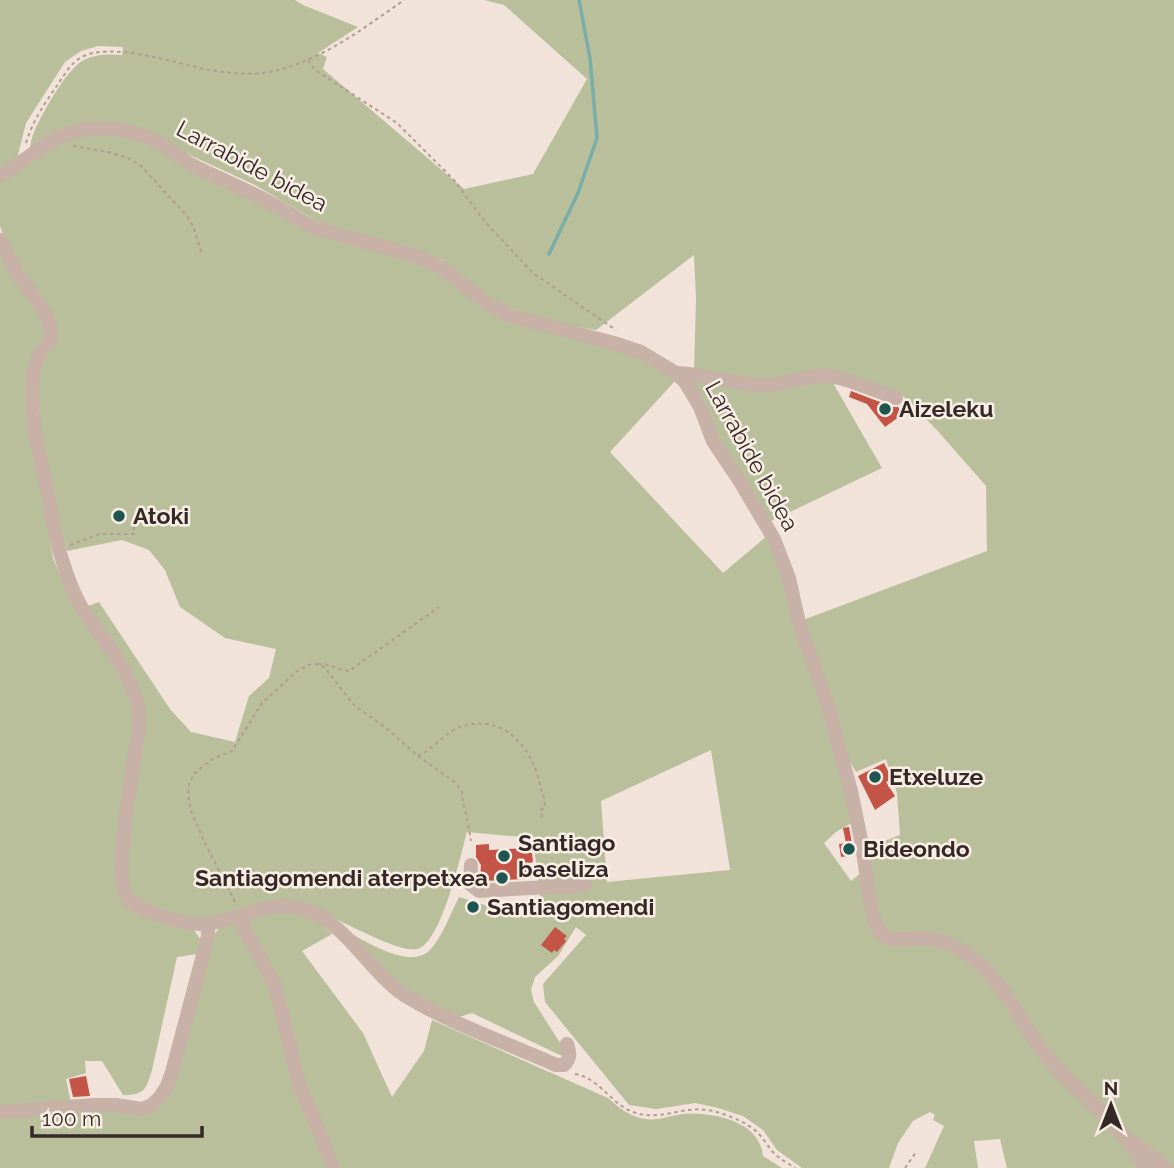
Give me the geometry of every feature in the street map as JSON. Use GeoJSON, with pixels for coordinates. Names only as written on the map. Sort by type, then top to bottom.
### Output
{"type":"FeatureCollection","features":[{"type":"Feature","properties":{"kind":"street","name":"Larrabide bidea"},"geometry":{"type":"LineString","coordinates":[[0,176],[61,137],[76,132],[103,129],[129,132],[156,141],[192,165],[270,202],[316,228],[409,254],[442,268],[472,293],[511,316],[641,352],[676,373],[685,382],[700,407],[713,442],[765,522],[789,578],[799,623],[828,706],[851,791],[875,924],[883,936],[893,940],[932,939],[944,942],[976,960],[991,975],[1045,1054],[1067,1081],[1165,1168]]}},
{"type":"Feature","properties":{"kind":"street"},"geometry":{"type":"LineString","coordinates":[[0,240],[50,326],[48,344],[35,366],[33,417],[59,549],[81,607],[126,672],[139,715],[124,825],[121,876],[128,898],[135,905],[153,914],[195,924],[208,924],[280,906],[297,907],[316,913],[338,929],[373,967],[402,993],[442,1015],[556,1065],[564,1065],[569,1060],[567,1045]]}},
{"type":"Feature","properties":{"kind":"street"},"geometry":{"type":"LineString","coordinates":[[676,373],[692,373],[734,383],[764,386],[822,375],[850,381],[896,398]]}},
{"type":"Feature","properties":{"kind":"street"},"geometry":{"type":"LineString","coordinates":[[471,865],[470,884],[479,891],[585,885]]}},
{"type":"Feature","properties":{"kind":"street"},"geometry":{"type":"LineString","coordinates":[[238,917],[275,985],[300,1087],[333,1168]]}},
{"type":"Feature","properties":{"kind":"street"},"geometry":{"type":"LineString","coordinates":[[0,1112],[95,1105],[142,1109],[152,1105],[167,1086],[172,1072],[208,936],[208,924]]}},
{"type":"Feature","properties":{"kind":"street","name":"Larrabide bidea"},"geometry":{"type":"LineString","coordinates":[[1115,1126],[1145,1168]]}},
{"type":"Feature","properties":{"kind":"path"},"geometry":{"type":"LineString","coordinates":[[20,164],[28,136],[45,103],[69,68],[81,57],[103,51],[124,52],[242,75],[265,73],[308,60],[361,30],[404,0]]}},
{"type":"Feature","properties":{"kind":"path"},"geometry":{"type":"LineString","coordinates":[[308,60],[326,78],[397,123],[454,180],[485,222],[533,273],[623,333]]}},
{"type":"Feature","properties":{"kind":"path"},"geometry":{"type":"LineString","coordinates":[[70,146],[108,152],[126,157],[140,165],[187,216],[202,254]]}},
{"type":"Feature","properties":{"kind":"path"},"geometry":{"type":"LineString","coordinates":[[59,549],[100,534],[134,534],[134,526]]}},
{"type":"Feature","properties":{"kind":"path"},"geometry":{"type":"LineString","coordinates":[[238,917],[237,905],[191,811],[188,795],[194,774],[214,758],[232,751],[262,703],[296,672],[316,664],[329,664],[349,671],[439,607]]}},
{"type":"Feature","properties":{"kind":"path"},"geometry":{"type":"LineString","coordinates":[[316,664],[324,667],[355,706],[456,783],[462,792],[471,841]]}},
{"type":"Feature","properties":{"kind":"path"},"geometry":{"type":"LineString","coordinates":[[418,756],[452,731],[466,725],[484,724],[507,731],[517,738],[533,762],[545,798],[545,807],[541,810],[542,818]]}},
{"type":"Feature","properties":{"kind":"path"},"geometry":{"type":"LineString","coordinates":[[556,1065],[568,1072],[584,1075],[621,1106],[640,1115],[653,1117],[691,1110],[708,1110],[727,1116],[752,1127],[776,1155],[795,1168]]}},
{"type":"Feature","properties":{"kind":"path"},"geometry":{"type":"LineString","coordinates":[[905,1168],[916,1152]]}},
{"type":"Feature","properties":{"kind":"green space"},"geometry":{"type":"Polygon","coordinates":[[[0,0],[295,0],[358,27],[318,53],[327,57],[323,69],[464,189],[533,174],[587,79],[504,5],[484,0],[1174,0],[1174,1168],[1007,1168],[1000,1139],[974,1141],[978,1168],[925,1168],[944,1126],[933,1120],[935,1115],[930,1112],[913,1121],[898,1143],[889,1168],[802,1168],[777,1150],[763,1130],[743,1116],[695,1103],[656,1109],[629,1105],[545,1002],[543,984],[586,935],[576,927],[558,956],[535,977],[531,990],[534,1002],[564,1049],[564,1057],[472,1013],[459,1017],[436,1008],[407,991],[344,930],[387,952],[399,956],[421,956],[434,945],[459,897],[488,906],[541,903],[533,838],[467,832],[443,913],[428,941],[420,948],[397,946],[313,909],[291,903],[270,904],[212,919],[179,917],[141,903],[126,884],[128,839],[141,756],[133,747],[121,822],[119,882],[125,898],[133,907],[162,920],[193,929],[201,940],[197,954],[177,957],[152,1070],[144,1090],[123,1095],[102,1061],[85,1061],[86,1073],[66,1079],[71,1103],[0,1109],[0,251],[43,319],[46,331],[28,381],[28,418],[53,558],[72,603],[86,607],[99,602],[170,709],[191,732],[235,742],[249,696],[269,678],[276,649],[225,638],[180,607],[165,570],[149,550],[122,540],[67,551],[41,438],[38,384],[42,365],[58,335],[52,318],[0,226],[0,181],[56,145],[78,136],[104,133],[145,140],[190,167],[289,215],[306,229],[423,263],[442,272],[494,312],[515,321],[588,340],[641,358],[659,366],[675,381],[610,452],[723,573],[768,535],[779,559],[796,624],[827,713],[855,821],[824,843],[851,881],[863,871],[871,925],[876,934],[882,924],[875,903],[869,847],[900,835],[897,793],[886,759],[856,772],[845,753],[803,620],[987,551],[986,486],[903,396],[836,374],[821,372],[764,382],[694,370],[694,255],[596,330],[537,319],[491,300],[442,260],[320,223],[253,184],[120,123],[82,125],[61,132],[29,154],[38,124],[55,93],[77,65],[89,58],[122,55],[123,47],[98,46],[81,51],[65,62],[26,123],[16,163],[0,171],[0,0]],[[711,750],[601,801],[607,882],[730,870],[711,750]]]}},
{"type":"Feature","properties":{"kind":"green space"},"geometry":{"type":"Polygon","coordinates":[[[695,378],[822,378],[833,383],[882,468],[771,521],[718,440],[690,382],[695,378]]]}},
{"type":"Feature","properties":{"kind":"green space"},"geometry":{"type":"Polygon","coordinates":[[[297,911],[314,918],[332,934],[302,951],[363,1033],[392,1097],[424,1051],[432,1020],[608,1098],[621,1109],[640,1118],[660,1119],[696,1114],[734,1121],[754,1134],[763,1156],[782,1168],[0,1168],[0,1116],[152,1110],[214,935],[220,927],[272,912],[297,911]]]}},
{"type":"Feature","properties":{"kind":"building","name":"Aizeleku"},"geometry":{"type":"Polygon","coordinates":[[[851,391],[898,407],[903,414],[885,427],[867,404],[849,397],[851,391]]]}},
{"type":"Feature","properties":{"kind":"building"},"geometry":{"type":"Polygon","coordinates":[[[884,763],[892,779],[886,782],[895,796],[875,810],[858,776],[884,763]]]}},
{"type":"Feature","properties":{"kind":"building","name":"Bideondo"},"geometry":{"type":"Polygon","coordinates":[[[849,827],[854,855],[841,857],[839,844],[846,843],[843,828],[849,827]]]}},
{"type":"Feature","properties":{"kind":"building","name":"Santiago baseliza"},"geometry":{"type":"Polygon","coordinates":[[[489,844],[489,850],[528,848],[533,862],[526,867],[526,879],[482,881],[476,845],[489,844]]]}},
{"type":"Feature","properties":{"kind":"building"},"geometry":{"type":"Polygon","coordinates":[[[555,927],[567,936],[557,952],[554,950],[552,953],[541,945],[555,927]]]}},
{"type":"Feature","properties":{"kind":"building"},"geometry":{"type":"Polygon","coordinates":[[[86,1076],[90,1096],[73,1097],[69,1079],[86,1076]]]}},
{"type":"Feature","properties":{"kind":"waterway"},"geometry":{"type":"LineString","coordinates":[[549,254],[578,193],[597,138],[590,58],[579,0]]}},
{"type":"Feature","properties":{"kind":"place","name":"Aizeleku"},"geometry":{"type":"Point","coordinates":[885,409]}},
{"type":"Feature","properties":{"kind":"place","name":"Atoki"},"geometry":{"type":"Point","coordinates":[119,516]}},
{"type":"Feature","properties":{"kind":"place","name":"Etxeluze"},"geometry":{"type":"Point","coordinates":[875,777]}},
{"type":"Feature","properties":{"kind":"place","name":"Bideondo"},"geometry":{"type":"Point","coordinates":[849,849]}},
{"type":"Feature","properties":{"kind":"place","name":"Santiago baseliza"},"geometry":{"type":"Point","coordinates":[504,856]}},
{"type":"Feature","properties":{"kind":"place","name":"Santiagomendi aterpetxea"},"geometry":{"type":"Point","coordinates":[502,878]}},
{"type":"Feature","properties":{"kind":"place","name":"Santiagomendi"},"geometry":{"type":"Point","coordinates":[473,907]}}]}
